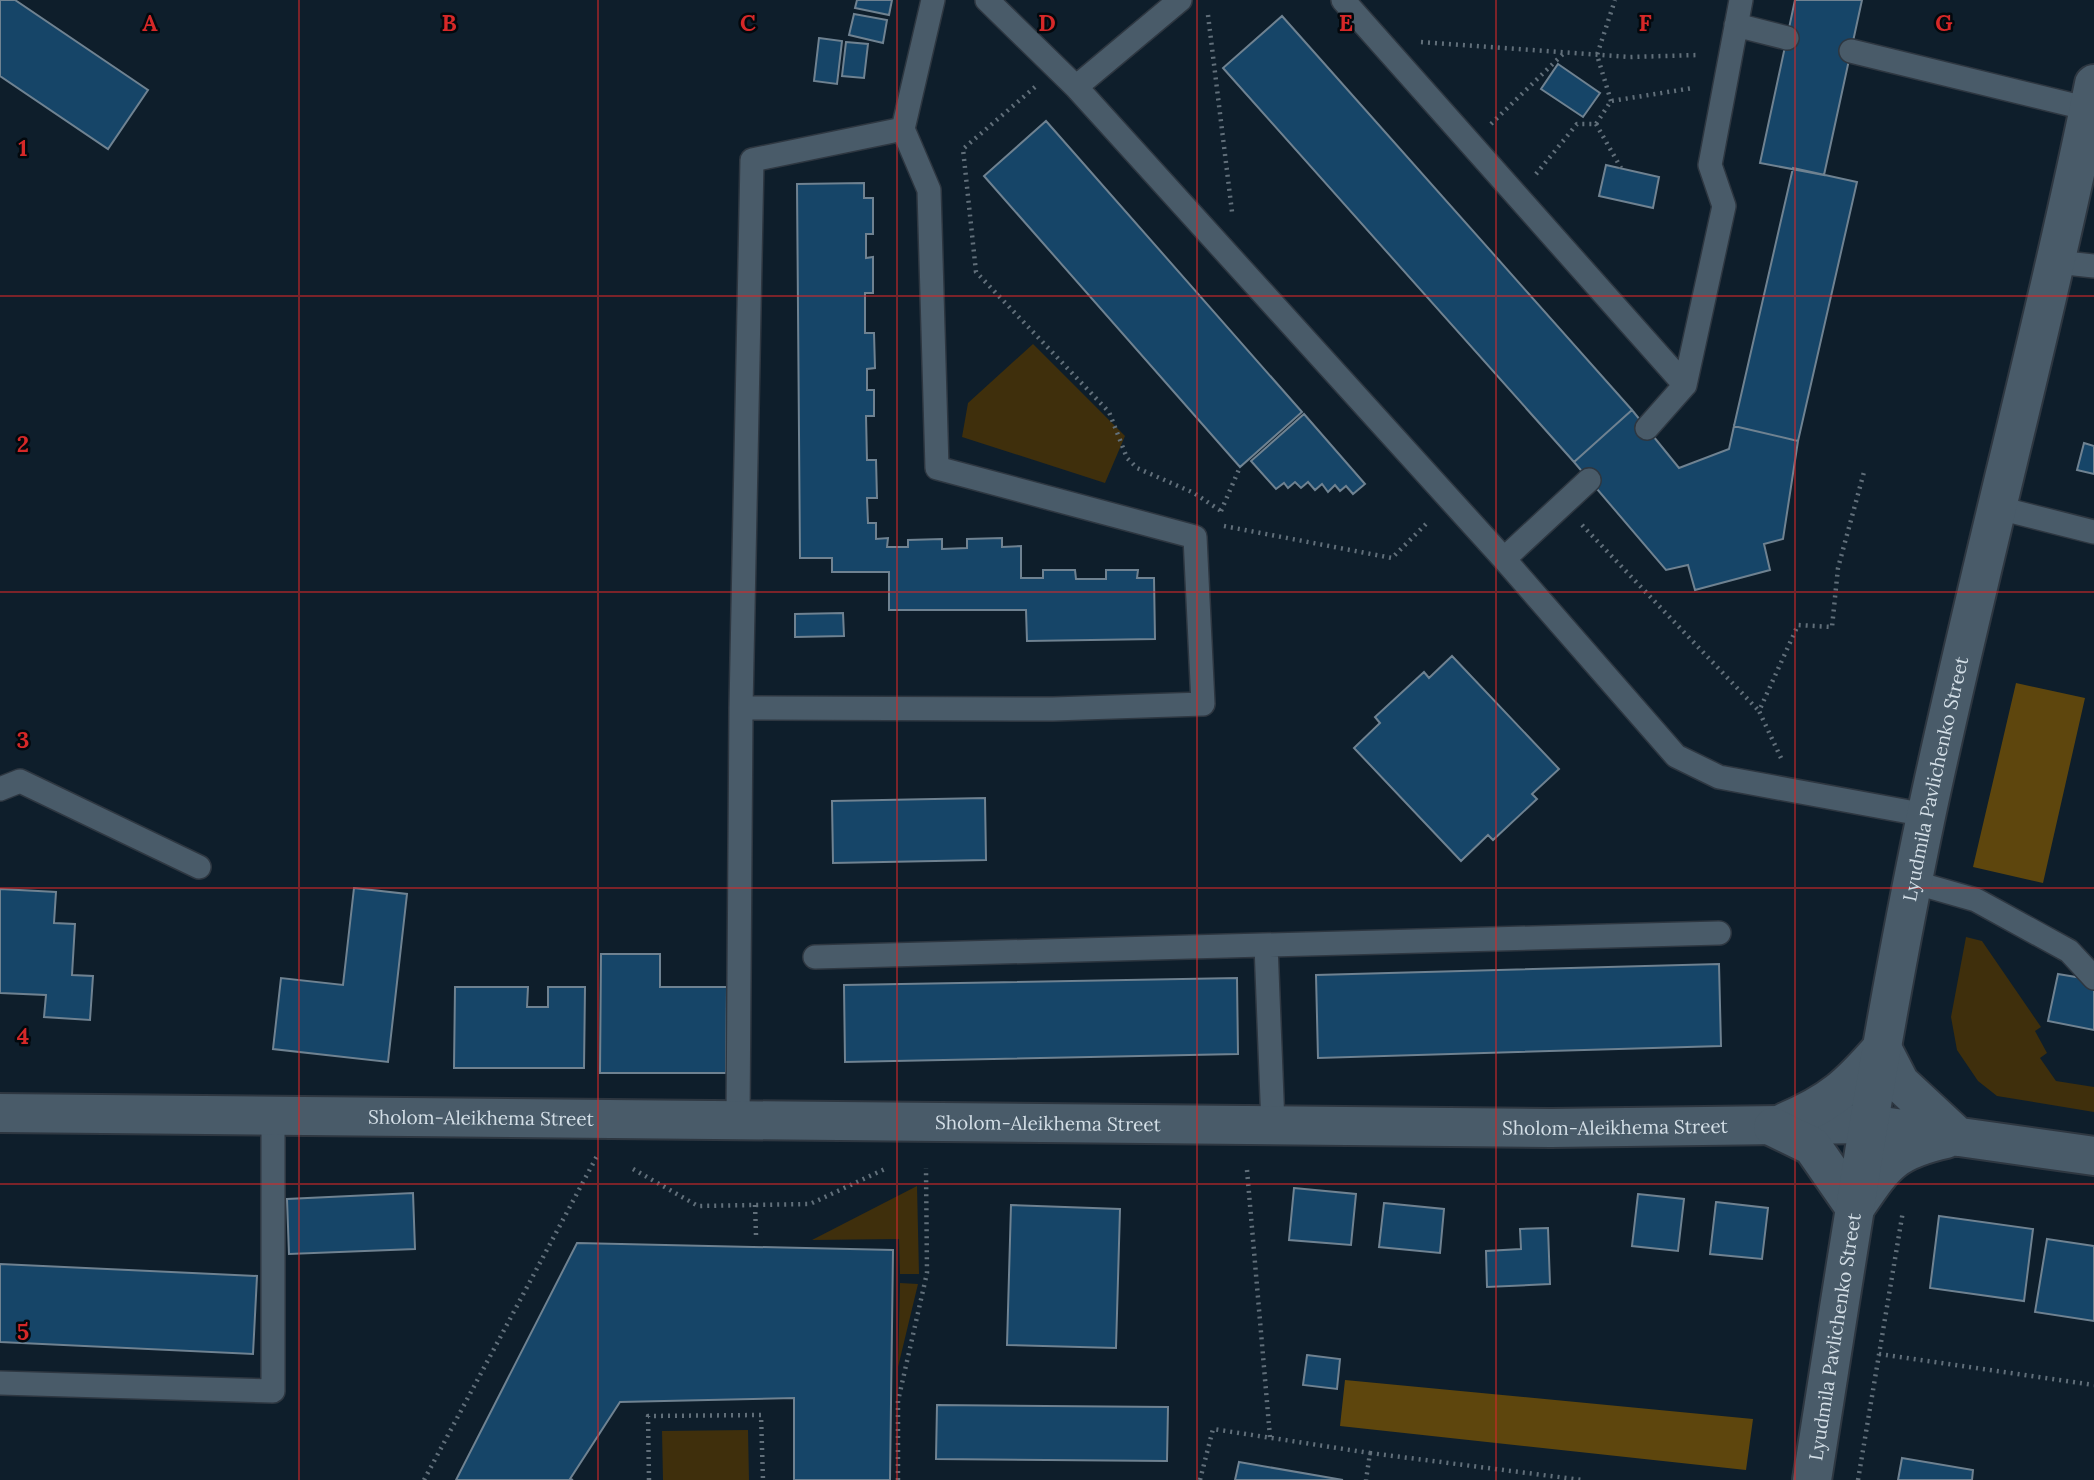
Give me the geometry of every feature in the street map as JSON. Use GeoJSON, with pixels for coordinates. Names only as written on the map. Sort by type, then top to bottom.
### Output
{"type":"FeatureCollection","features":[{"type":"Feature","properties":{"kind":"street","name":"Lyudmila Pavlichenko Street"},"geometry":{"type":"LineString","coordinates":[[1812,1480],[1868,1124],[1926,815],[1995,507],[2056,262],[2091,96]]}},
{"type":"Feature","properties":{"kind":"street"},"geometry":{"type":"LineString","coordinates":[[1773,1126],[1820,1107],[1848,1086],[1882,1048],[1900,1083],[1958,1137]]}},
{"type":"Feature","properties":{"kind":"street","name":"Sholom-Aleikhema Street"},"geometry":{"type":"LineString","coordinates":[[0,1113],[273,1118],[1273,1125],[1868,1124],[2094,1156]]}},
{"type":"Feature","properties":{"kind":"street"},"geometry":{"type":"LineString","coordinates":[[1773,1126],[1812,1146],[1855,1208],[1881,1170],[1910,1147],[1958,1137]]}},
{"type":"Feature","properties":{"kind":"lane"},"geometry":{"type":"LineString","coordinates":[[741,708],[1053,709],[1203,704],[1195,537],[937,468],[929,190],[903,129],[933,0]]}},
{"type":"Feature","properties":{"kind":"lane"},"geometry":{"type":"LineString","coordinates":[[987,0],[1076,87],[1241,268],[1504,559],[1676,756],[1719,777],[1926,815]]}},
{"type":"Feature","properties":{"kind":"lane"},"geometry":{"type":"LineString","coordinates":[[1076,87],[1180,0]]}},
{"type":"Feature","properties":{"kind":"lane"},"geometry":{"type":"LineString","coordinates":[[1343,0],[1685,384]]}},
{"type":"Feature","properties":{"kind":"lane"},"geometry":{"type":"LineString","coordinates":[[1647,428],[1685,384],[1724,206],[1710,165],[1741,0]]}},
{"type":"Feature","properties":{"kind":"lane"},"geometry":{"type":"LineString","coordinates":[[1736,24],[1787,38]]}},
{"type":"Feature","properties":{"kind":"lane"},"geometry":{"type":"LineString","coordinates":[[1852,51],[2091,96]]}},
{"type":"Feature","properties":{"kind":"lane"},"geometry":{"type":"LineString","coordinates":[[738,1121],[741,708],[751,160],[903,129]]}},
{"type":"Feature","properties":{"kind":"lane"},"geometry":{"type":"LineString","coordinates":[[2056,262],[2094,266]]}},
{"type":"Feature","properties":{"kind":"lane"},"geometry":{"type":"LineString","coordinates":[[1504,559],[1589,480]]}},
{"type":"Feature","properties":{"kind":"lane"},"geometry":{"type":"LineString","coordinates":[[1995,507],[2094,532]]}},
{"type":"Feature","properties":{"kind":"lane"},"geometry":{"type":"LineString","coordinates":[[0,789],[20,781],[199,867]]}},
{"type":"Feature","properties":{"kind":"lane"},"geometry":{"type":"LineString","coordinates":[[1913,882],[1976,900],[2068,951],[2094,978]]}},
{"type":"Feature","properties":{"kind":"lane"},"geometry":{"type":"LineString","coordinates":[[815,957],[1719,933]]}},
{"type":"Feature","properties":{"kind":"lane"},"geometry":{"type":"LineString","coordinates":[[1266,945],[1273,1125]]}},
{"type":"Feature","properties":{"kind":"lane"},"geometry":{"type":"LineString","coordinates":[[0,1383],[273,1391],[273,1118]]}},
{"type":"Feature","properties":{"kind":"path"},"geometry":{"type":"LineString","coordinates":[[1611,101],[1597,55],[1615,0]]}},
{"type":"Feature","properties":{"kind":"path"},"geometry":{"type":"LineString","coordinates":[[1208,13],[1225,169],[1241,268]]}},
{"type":"Feature","properties":{"kind":"path"},"geometry":{"type":"LineString","coordinates":[[1378,40],[1597,55],[1731,54]]}},
{"type":"Feature","properties":{"kind":"path"},"geometry":{"type":"LineString","coordinates":[[1471,144],[1565,52]]}},
{"type":"Feature","properties":{"kind":"path"},"geometry":{"type":"LineString","coordinates":[[1057,68],[963,149],[976,272],[1109,412],[1127,458],[1137,468],[1194,493],[1221,511]]}},
{"type":"Feature","properties":{"kind":"path"},"geometry":{"type":"LineString","coordinates":[[1595,124],[1611,101],[1726,82]]}},
{"type":"Feature","properties":{"kind":"path"},"geometry":{"type":"LineString","coordinates":[[1517,196],[1577,124],[1595,124]]}},
{"type":"Feature","properties":{"kind":"path"},"geometry":{"type":"LineString","coordinates":[[1595,124],[1621,168]]}},
{"type":"Feature","properties":{"kind":"path"},"geometry":{"type":"LineString","coordinates":[[1195,537],[1215,525],[1240,467]]}},
{"type":"Feature","properties":{"kind":"path"},"geometry":{"type":"LineString","coordinates":[[1759,711],[1798,625],[1832,627],[1838,568],[1864,472]]}},
{"type":"Feature","properties":{"kind":"path"},"geometry":{"type":"LineString","coordinates":[[1215,525],[1392,558],[1450,500]]}},
{"type":"Feature","properties":{"kind":"path"},"geometry":{"type":"LineString","coordinates":[[1562,505],[1759,711],[1797,791]]}},
{"type":"Feature","properties":{"kind":"path"},"geometry":{"type":"LineString","coordinates":[[424,1480],[617,1119]]}},
{"type":"Feature","properties":{"kind":"path"},"geometry":{"type":"LineString","coordinates":[[633,1169],[698,1206],[810,1205],[887,1168]]}},
{"type":"Feature","properties":{"kind":"path"},"geometry":{"type":"LineString","coordinates":[[898,1480],[898,1401],[927,1273],[926,1168]]}},
{"type":"Feature","properties":{"kind":"path"},"geometry":{"type":"LineString","coordinates":[[1247,1170],[1270,1437]]}},
{"type":"Feature","properties":{"kind":"path"},"geometry":{"type":"LineString","coordinates":[[755,1205],[756,1236]]}},
{"type":"Feature","properties":{"kind":"path"},"geometry":{"type":"LineString","coordinates":[[1858,1480],[1900,1217],[1904,1209]]}},
{"type":"Feature","properties":{"kind":"path"},"geometry":{"type":"LineString","coordinates":[[1879,1354],[2094,1385]]}},
{"type":"Feature","properties":{"kind":"path"},"geometry":{"type":"LineString","coordinates":[[649,1480],[648,1416],[761,1415],[762,1480]]}},
{"type":"Feature","properties":{"kind":"path"},"geometry":{"type":"LineString","coordinates":[[1200,1480],[1213,1429],[1370,1453],[1581,1480]]}},
{"type":"Feature","properties":{"kind":"path"},"geometry":{"type":"LineString","coordinates":[[1366,1480],[1370,1453]]}},
{"type":"Feature","properties":{"kind":"shaded area"},"geometry":{"type":"Polygon","coordinates":[[[1033,344],[1125,436],[1105,483],[962,437],[968,403],[1033,344]]]}},
{"type":"Feature","properties":{"kind":"shaded area"},"geometry":{"type":"Polygon","coordinates":[[[2016,683],[2085,698],[2043,883],[1973,867],[2016,683]]]}},
{"type":"Feature","properties":{"kind":"shaded area"},"geometry":{"type":"Polygon","coordinates":[[[1966,937],[1982,941],[2041,1027],[2035,1031],[2047,1053],[2040,1058],[2056,1081],[2094,1087],[2094,1112],[1997,1096],[1978,1081],[1957,1050],[1951,1017],[1966,937]]]}},
{"type":"Feature","properties":{"kind":"shaded area"},"geometry":{"type":"Polygon","coordinates":[[[917,1186],[919,1274],[900,1274],[899,1239],[812,1240],[917,1186]]]}},
{"type":"Feature","properties":{"kind":"shaded area"},"geometry":{"type":"Polygon","coordinates":[[[900,1283],[918,1284],[898,1367],[900,1283]]]}},
{"type":"Feature","properties":{"kind":"shaded area"},"geometry":{"type":"Polygon","coordinates":[[[1345,1380],[1753,1419],[1746,1470],[1340,1426],[1345,1380]]]}},
{"type":"Feature","properties":{"kind":"shaded area"},"geometry":{"type":"Polygon","coordinates":[[[748,1430],[749,1480],[663,1480],[662,1431],[748,1430]]]}},
{"type":"Feature","properties":{"kind":"building"},"geometry":{"type":"Polygon","coordinates":[[[0,0],[15,0],[148,90],[108,149],[0,76],[0,0]]]}},
{"type":"Feature","properties":{"kind":"building"},"geometry":{"type":"Polygon","coordinates":[[[857,0],[892,0],[889,15],[855,8],[857,0]]]}},
{"type":"Feature","properties":{"kind":"building"},"geometry":{"type":"Polygon","coordinates":[[[1795,0],[1862,0],[1824,175],[1760,163],[1795,0]]]}},
{"type":"Feature","properties":{"kind":"building"},"geometry":{"type":"Polygon","coordinates":[[[854,14],[887,20],[883,43],[849,35],[854,14]]]}},
{"type":"Feature","properties":{"kind":"building"},"geometry":{"type":"Polygon","coordinates":[[[1282,16],[1632,410],[1574,462],[1223,68],[1282,16]]]}},
{"type":"Feature","properties":{"kind":"building"},"geometry":{"type":"Polygon","coordinates":[[[819,38],[842,41],[837,84],[814,81],[819,38]]]}},
{"type":"Feature","properties":{"kind":"building"},"geometry":{"type":"Polygon","coordinates":[[[846,42],[868,44],[864,78],[842,76],[846,42]]]}},
{"type":"Feature","properties":{"kind":"building"},"geometry":{"type":"Polygon","coordinates":[[[1558,64],[1600,93],[1583,117],[1541,89],[1558,64]]]}},
{"type":"Feature","properties":{"kind":"building"},"geometry":{"type":"Polygon","coordinates":[[[1046,121],[1302,412],[1240,467],[984,176],[1046,121]]]}},
{"type":"Feature","properties":{"kind":"building"},"geometry":{"type":"Polygon","coordinates":[[[1606,165],[1659,177],[1653,208],[1599,196],[1606,165]]]}},
{"type":"Feature","properties":{"kind":"building"},"geometry":{"type":"Polygon","coordinates":[[[1793,168],[1857,182],[1798,441],[1734,426],[1793,168]]]}},
{"type":"Feature","properties":{"kind":"building"},"geometry":{"type":"Polygon","coordinates":[[[864,183],[864,198],[873,198],[873,234],[866,234],[866,258],[873,257],[873,293],[865,293],[865,333],[874,333],[875,368],[867,369],[867,390],[874,390],[874,416],[866,416],[867,460],[876,460],[877,498],[867,498],[868,523],[876,523],[876,539],[888,538],[887,547],[908,547],[908,540],[942,539],[942,549],[967,548],[967,539],[1002,538],[1002,547],[1021,546],[1021,578],[1043,578],[1043,570],[1075,570],[1076,579],[1106,579],[1106,570],[1138,570],[1137,578],[1154,578],[1155,639],[1027,641],[1026,610],[889,610],[889,572],[832,572],[832,558],[800,558],[797,184],[864,183]]]}},
{"type":"Feature","properties":{"kind":"building"},"geometry":{"type":"Polygon","coordinates":[[[1632,410],[1679,468],[1729,449],[1734,426],[1798,441],[1783,539],[1764,544],[1770,570],[1695,590],[1688,565],[1666,570],[1574,462],[1632,410]]]}},
{"type":"Feature","properties":{"kind":"building"},"geometry":{"type":"Polygon","coordinates":[[[1304,414],[1365,484],[1353,494],[1346,486],[1340,491],[1335,485],[1328,492],[1322,484],[1315,490],[1308,482],[1301,488],[1295,482],[1288,488],[1284,483],[1276,489],[1251,461],[1304,414]]]}},
{"type":"Feature","properties":{"kind":"building"},"geometry":{"type":"Polygon","coordinates":[[[2084,443],[2094,446],[2094,474],[2077,470],[2084,443]]]}},
{"type":"Feature","properties":{"kind":"building"},"geometry":{"type":"Polygon","coordinates":[[[843,613],[844,636],[795,637],[795,614],[843,613]]]}},
{"type":"Feature","properties":{"kind":"building"},"geometry":{"type":"Polygon","coordinates":[[[1452,656],[1559,769],[1532,794],[1537,799],[1493,840],[1488,835],[1461,861],[1354,748],[1380,723],[1375,717],[1424,672],[1429,678],[1452,656]]]}},
{"type":"Feature","properties":{"kind":"building"},"geometry":{"type":"Polygon","coordinates":[[[985,798],[986,860],[833,863],[832,801],[985,798]]]}},
{"type":"Feature","properties":{"kind":"building"},"geometry":{"type":"Polygon","coordinates":[[[354,888],[407,894],[388,1062],[273,1049],[281,978],[343,985],[354,888]]]}},
{"type":"Feature","properties":{"kind":"building"},"geometry":{"type":"Polygon","coordinates":[[[0,889],[56,892],[54,923],[75,924],[72,975],[93,976],[90,1020],[44,1017],[46,995],[0,993],[0,889]]]}},
{"type":"Feature","properties":{"kind":"building"},"geometry":{"type":"Polygon","coordinates":[[[601,954],[660,954],[660,987],[727,987],[726,1073],[600,1073],[601,954]]]}},
{"type":"Feature","properties":{"kind":"building"},"geometry":{"type":"Polygon","coordinates":[[[1719,964],[1721,1046],[1318,1058],[1316,975],[1719,964]]]}},
{"type":"Feature","properties":{"kind":"building"},"geometry":{"type":"Polygon","coordinates":[[[2058,974],[2094,980],[2094,1030],[2048,1021],[2058,974]]]}},
{"type":"Feature","properties":{"kind":"building"},"geometry":{"type":"Polygon","coordinates":[[[1237,978],[1238,1054],[845,1062],[844,985],[1237,978]]]}},
{"type":"Feature","properties":{"kind":"building"},"geometry":{"type":"Polygon","coordinates":[[[455,987],[528,987],[527,1007],[548,1007],[548,987],[585,987],[584,1068],[454,1068],[455,987]]]}},
{"type":"Feature","properties":{"kind":"building"},"geometry":{"type":"Polygon","coordinates":[[[1294,1188],[1356,1194],[1351,1245],[1289,1240],[1294,1188]]]}},
{"type":"Feature","properties":{"kind":"building"},"geometry":{"type":"Polygon","coordinates":[[[413,1193],[415,1249],[289,1254],[287,1199],[413,1193]]]}},
{"type":"Feature","properties":{"kind":"building"},"geometry":{"type":"Polygon","coordinates":[[[1638,1194],[1684,1199],[1678,1251],[1632,1246],[1638,1194]]]}},
{"type":"Feature","properties":{"kind":"building"},"geometry":{"type":"Polygon","coordinates":[[[1716,1202],[1768,1208],[1762,1259],[1710,1254],[1716,1202]]]}},
{"type":"Feature","properties":{"kind":"building"},"geometry":{"type":"Polygon","coordinates":[[[1384,1203],[1444,1209],[1440,1253],[1379,1247],[1384,1203]]]}},
{"type":"Feature","properties":{"kind":"building"},"geometry":{"type":"Polygon","coordinates":[[[1011,1205],[1120,1209],[1116,1348],[1007,1345],[1011,1205]]]}},
{"type":"Feature","properties":{"kind":"building"},"geometry":{"type":"Polygon","coordinates":[[[1939,1216],[2033,1229],[2024,1301],[1930,1288],[1939,1216]]]}},
{"type":"Feature","properties":{"kind":"building"},"geometry":{"type":"Polygon","coordinates":[[[1548,1228],[1550,1284],[1487,1287],[1486,1251],[1521,1249],[1520,1229],[1548,1228]]]}},
{"type":"Feature","properties":{"kind":"building"},"geometry":{"type":"Polygon","coordinates":[[[2047,1239],[2094,1246],[2094,1321],[2035,1312],[2047,1239]]]}},
{"type":"Feature","properties":{"kind":"building"},"geometry":{"type":"Polygon","coordinates":[[[577,1243],[893,1250],[890,1480],[794,1480],[794,1398],[620,1402],[570,1479],[573,1480],[456,1480],[577,1243]]]}},
{"type":"Feature","properties":{"kind":"building"},"geometry":{"type":"Polygon","coordinates":[[[0,1264],[257,1276],[253,1354],[0,1342],[0,1264]]]}},
{"type":"Feature","properties":{"kind":"building"},"geometry":{"type":"Polygon","coordinates":[[[1307,1355],[1340,1359],[1337,1389],[1303,1385],[1307,1355]]]}},
{"type":"Feature","properties":{"kind":"building"},"geometry":{"type":"Polygon","coordinates":[[[937,1405],[1168,1407],[1167,1461],[936,1459],[937,1405]]]}},
{"type":"Feature","properties":{"kind":"building"},"geometry":{"type":"Polygon","coordinates":[[[1902,1458],[1973,1470],[1972,1480],[1898,1480],[1902,1458]]]}},
{"type":"Feature","properties":{"kind":"building"},"geometry":{"type":"Polygon","coordinates":[[[1239,1462],[1343,1480],[1235,1480],[1239,1462]]]}}]}
